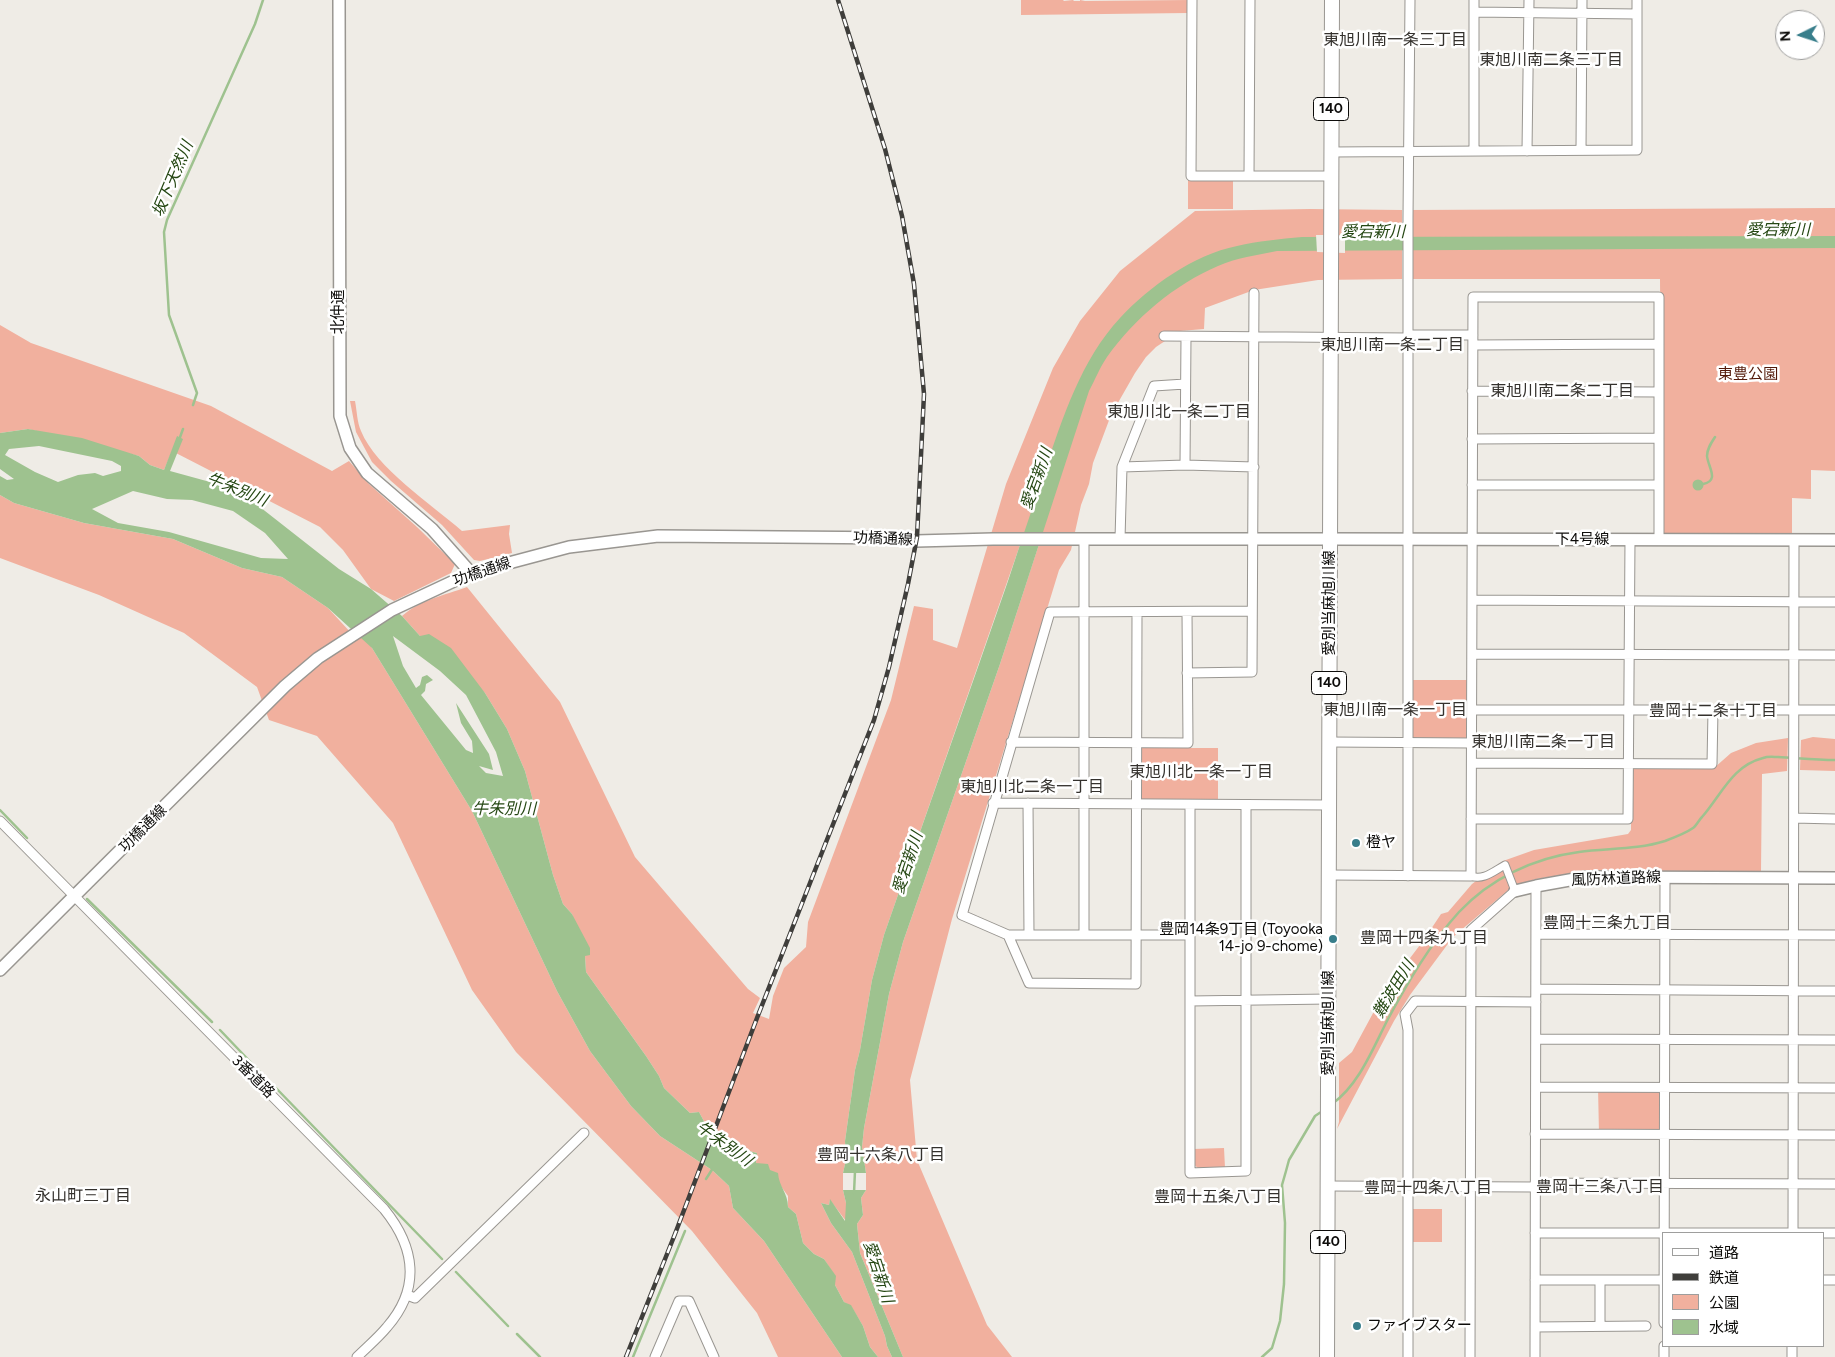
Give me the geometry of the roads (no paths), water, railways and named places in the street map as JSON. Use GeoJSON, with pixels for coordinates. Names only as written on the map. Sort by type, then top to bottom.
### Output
{"type":"FeatureCollection","features":[{"type":"Feature","properties":{"kind":"main road","name":"愛別当麻旭川線"},"geometry":{"type":"LineString","coordinates":[[1327,1357],[1332,0]]}},
{"type":"Feature","properties":{"kind":"street","name":"北仲通"},"geometry":{"type":"LineString","coordinates":[[339,0],[340,416],[350,448],[367,473],[432,529],[471,573]]}},
{"type":"Feature","properties":{"kind":"street"},"geometry":{"type":"LineString","coordinates":[[1192,0],[1191,176],[1331,176]]}},
{"type":"Feature","properties":{"kind":"street"},"geometry":{"type":"LineString","coordinates":[[1249,176],[1250,0]]}},
{"type":"Feature","properties":{"kind":"street"},"geometry":{"type":"LineString","coordinates":[[1408,876],[1408,218],[1410,0]]}},
{"type":"Feature","properties":{"kind":"street"},"geometry":{"type":"LineString","coordinates":[[1474,0],[1474,150]]}},
{"type":"Feature","properties":{"kind":"street"},"geometry":{"type":"LineString","coordinates":[[1527,151],[1529,0]]}},
{"type":"Feature","properties":{"kind":"street"},"geometry":{"type":"LineString","coordinates":[[1581,150],[1582,0]]}},
{"type":"Feature","properties":{"kind":"street"},"geometry":{"type":"LineString","coordinates":[[1331,152],[1637,150],[1637,0]]}},
{"type":"Feature","properties":{"kind":"street"},"geometry":{"type":"LineString","coordinates":[[1474,12],[1637,14]]}},
{"type":"Feature","properties":{"kind":"street"},"geometry":{"type":"LineString","coordinates":[[1187,673],[1252,672],[1254,293]]}},
{"type":"Feature","properties":{"kind":"street"},"geometry":{"type":"LineString","coordinates":[[1471,876],[1473,297],[1659,296],[1659,540]]}},
{"type":"Feature","properties":{"kind":"street"},"geometry":{"type":"LineString","coordinates":[[1164,336],[1332,338],[1408,336],[1472,340],[1659,344]]}},
{"type":"Feature","properties":{"kind":"street"},"geometry":{"type":"LineString","coordinates":[[1185,465],[1186,337]]}},
{"type":"Feature","properties":{"kind":"street"},"geometry":{"type":"LineString","coordinates":[[1120,539],[1122,467],[1154,386],[1185,384]]}},
{"type":"Feature","properties":{"kind":"street"},"geometry":{"type":"LineString","coordinates":[[1472,391],[1659,392]]}},
{"type":"Feature","properties":{"kind":"street"},"geometry":{"type":"LineString","coordinates":[[1472,439],[1659,438]]}},
{"type":"Feature","properties":{"kind":"street"},"geometry":{"type":"LineString","coordinates":[[1122,467],[1185,465],[1254,467]]}},
{"type":"Feature","properties":{"kind":"street"},"geometry":{"type":"LineString","coordinates":[[1472,486],[1659,485]]}},
{"type":"Feature","properties":{"kind":"street","name":"功橋通線"},"geometry":{"type":"LineString","coordinates":[[0,970],[284,686],[318,658],[392,610],[471,573],[569,547],[658,536],[903,538],[916,541],[1004,539],[1330,539]]}},
{"type":"Feature","properties":{"kind":"street"},"geometry":{"type":"LineString","coordinates":[[1084,539],[1084,935]]}},
{"type":"Feature","properties":{"kind":"street","name":"下4号線"},"geometry":{"type":"LineString","coordinates":[[1330,539],[1835,540]]}},
{"type":"Feature","properties":{"kind":"street"},"geometry":{"type":"LineString","coordinates":[[1471,819],[1628,819],[1630,540]]}},
{"type":"Feature","properties":{"kind":"street"},"geometry":{"type":"LineString","coordinates":[[1793,1232],[1794,540]]}},
{"type":"Feature","properties":{"kind":"street"},"geometry":{"type":"LineString","coordinates":[[1472,600],[1835,602]]}},
{"type":"Feature","properties":{"kind":"street"},"geometry":{"type":"LineString","coordinates":[[1189,935],[1008,935],[962,915],[1050,612],[1252,611]]}},
{"type":"Feature","properties":{"kind":"street"},"geometry":{"type":"LineString","coordinates":[[1008,935],[1029,983],[1136,984],[1137,612]]}},
{"type":"Feature","properties":{"kind":"street"},"geometry":{"type":"LineString","coordinates":[[1011,742],[1188,743],[1187,612]]}},
{"type":"Feature","properties":{"kind":"street"},"geometry":{"type":"LineString","coordinates":[[1472,654],[1835,655]]}},
{"type":"Feature","properties":{"kind":"street"},"geometry":{"type":"LineString","coordinates":[[1472,710],[1835,710]]}},
{"type":"Feature","properties":{"kind":"street"},"geometry":{"type":"LineString","coordinates":[[1472,764],[1712,764],[1713,710]]}},
{"type":"Feature","properties":{"kind":"street"},"geometry":{"type":"LineString","coordinates":[[1329,742],[1471,743]]}},
{"type":"Feature","properties":{"kind":"street"},"geometry":{"type":"LineString","coordinates":[[993,804],[1329,806]]}},
{"type":"Feature","properties":{"kind":"street"},"geometry":{"type":"LineString","coordinates":[[1028,804],[1028,934]]}},
{"type":"Feature","properties":{"kind":"street"},"geometry":{"type":"LineString","coordinates":[[1190,805],[1190,1173],[1246,1172],[1246,805]]}},
{"type":"Feature","properties":{"kind":"street"},"geometry":{"type":"LineString","coordinates":[[1794,818],[1835,819]]}},
{"type":"Feature","properties":{"kind":"street","name":"3番道路"},"geometry":{"type":"LineString","coordinates":[[0,822],[384,1209],[396,1224],[404,1239],[409,1256],[410,1274],[407,1295],[387,1327],[357,1357]]}},
{"type":"Feature","properties":{"kind":"street"},"geometry":{"type":"LineString","coordinates":[[1329,875],[1471,876],[1476,878],[1484,877],[1505,865],[1514,887],[1471,930],[1470,1357]]}},
{"type":"Feature","properties":{"kind":"street","name":"風防林道路線"},"geometry":{"type":"LineString","coordinates":[[1514,887],[1536,886],[1586,877],[1835,878]]}},
{"type":"Feature","properties":{"kind":"street"},"geometry":{"type":"LineString","coordinates":[[1664,1232],[1665,877]]}},
{"type":"Feature","properties":{"kind":"street"},"geometry":{"type":"LineString","coordinates":[[1535,1357],[1536,886]]}},
{"type":"Feature","properties":{"kind":"street"},"geometry":{"type":"LineString","coordinates":[[1536,934],[1835,935]]}},
{"type":"Feature","properties":{"kind":"street"},"geometry":{"type":"LineString","coordinates":[[1536,989],[1835,991]]}},
{"type":"Feature","properties":{"kind":"street"},"geometry":{"type":"LineString","coordinates":[[1190,1001],[1329,999]]}},
{"type":"Feature","properties":{"kind":"street"},"geometry":{"type":"LineString","coordinates":[[1408,1357],[1408,1030],[1406,1014],[1415,1001],[1536,1002]]}},
{"type":"Feature","properties":{"kind":"street"},"geometry":{"type":"LineString","coordinates":[[1536,1039],[1835,1040]]}},
{"type":"Feature","properties":{"kind":"street"},"geometry":{"type":"LineString","coordinates":[[1536,1087],[1835,1088]]}},
{"type":"Feature","properties":{"kind":"street"},"geometry":{"type":"LineString","coordinates":[[407,1295],[415,1298],[584,1133]]}},
{"type":"Feature","properties":{"kind":"street"},"geometry":{"type":"LineString","coordinates":[[1535,1134],[1835,1135]]}},
{"type":"Feature","properties":{"kind":"street"},"geometry":{"type":"LineString","coordinates":[[1328,1186],[1471,1187],[1664,1183],[1835,1184]]}},
{"type":"Feature","properties":{"kind":"street"},"geometry":{"type":"LineString","coordinates":[[1535,1233],[1662,1233]]}},
{"type":"Feature","properties":{"kind":"street"},"geometry":{"type":"LineString","coordinates":[[1535,1280],[1662,1280]]}},
{"type":"Feature","properties":{"kind":"street"},"geometry":{"type":"LineString","coordinates":[[1600,1280],[1600,1326]]}},
{"type":"Feature","properties":{"kind":"street"},"geometry":{"type":"LineString","coordinates":[[655,1357],[679,1301],[689,1301],[714,1357]]}},
{"type":"Feature","properties":{"kind":"street"},"geometry":{"type":"LineString","coordinates":[[1535,1326],[1646,1326]]}},
{"type":"Feature","properties":{"kind":"water"},"geometry":{"type":"Polygon","coordinates":[[[1835,236],[1835,248],[1277,251],[1247,257],[1218,266],[1171,293],[1143,316],[1107,357],[1089,391],[1000,664],[903,942],[889,994],[864,1128],[862,1147],[866,1173],[843,1173],[846,1160],[845,1141],[855,1070],[872,980],[884,935],[1066,410],[1094,352],[1106,334],[1132,306],[1173,273],[1189,264],[1221,250],[1261,241],[1302,237],[1835,236]]]}},
{"type":"Feature","properties":{"kind":"water","name":"牛朱別川"},"geometry":{"type":"Polygon","coordinates":[[[28,429],[82,438],[139,456],[150,465],[164,470],[177,436],[183,439],[170,471],[221,485],[251,500],[339,569],[371,589],[402,616],[420,636],[429,634],[451,648],[485,693],[507,729],[525,771],[553,875],[563,904],[572,914],[590,948],[590,955],[585,956],[586,972],[646,1056],[659,1076],[664,1088],[690,1113],[699,1112],[706,1125],[718,1131],[733,1147],[757,1153],[756,1163],[768,1164],[770,1170],[778,1173],[787,1198],[788,1207],[796,1214],[803,1243],[814,1254],[824,1259],[836,1276],[835,1285],[844,1302],[851,1305],[863,1326],[870,1347],[878,1357],[842,1357],[764,1241],[733,1208],[729,1186],[712,1170],[660,1136],[631,1106],[590,1051],[557,991],[472,811],[372,648],[328,608],[282,577],[242,568],[173,539],[84,523],[14,503],[0,495],[0,476],[7,480],[14,479],[0,469],[0,433],[28,429]],[[39,446],[9,449],[5,455],[35,472],[58,482],[78,475],[95,473],[103,476],[121,471],[121,466],[112,461],[39,446]],[[133,491],[92,509],[118,523],[169,532],[261,558],[288,559],[265,533],[233,511],[192,500],[167,499],[133,491]],[[393,636],[403,666],[416,688],[420,685],[422,677],[427,675],[433,680],[426,684],[425,691],[421,695],[466,750],[473,753],[472,741],[461,723],[456,703],[489,754],[493,770],[479,766],[486,773],[503,776],[496,752],[466,695],[440,671],[393,636]]]}},
{"type":"Feature","properties":{"kind":"water"},"geometry":{"type":"Polygon","coordinates":[[[1696,480],[1700,480],[1703,485],[1702,489],[1696,490],[1693,487],[1693,483],[1696,480]]]}},
{"type":"Feature","properties":{"kind":"water"},"geometry":{"type":"Polygon","coordinates":[[[843,1190],[866,1190],[861,1198],[863,1215],[857,1224],[860,1253],[903,1357],[892,1357],[852,1252],[831,1223],[821,1203],[829,1205],[830,1199],[845,1221],[846,1203],[843,1190]]]}},
{"type":"Feature","properties":{"kind":"waterway","name":"坂下天然川"},"geometry":{"type":"LineString","coordinates":[[193,405],[197,393],[169,315],[164,232],[167,220],[255,24],[263,0]]}},
{"type":"Feature","properties":{"kind":"waterway","name":"坂下天然川"},"geometry":{"type":"LineString","coordinates":[[179,440],[183,429]]}},
{"type":"Feature","properties":{"kind":"waterway"},"geometry":{"type":"LineString","coordinates":[[1703,484],[1711,480],[1712,477],[1707,453],[1715,437]]}},
{"type":"Feature","properties":{"kind":"waterway","name":"難波田川"},"geometry":{"type":"LineString","coordinates":[[1332,1104],[1342,1096],[1358,1076],[1403,991],[1448,924],[1471,900],[1498,880],[1545,859],[1579,852],[1644,846],[1683,834],[1695,826],[1735,774],[1743,767],[1765,757],[1835,760]]}},
{"type":"Feature","properties":{"kind":"waterway"},"geometry":{"type":"LineString","coordinates":[[0,810],[27,838]]}},
{"type":"Feature","properties":{"kind":"waterway"},"geometry":{"type":"LineString","coordinates":[[87,899],[212,1022]]}},
{"type":"Feature","properties":{"kind":"waterway"},"geometry":{"type":"LineString","coordinates":[[220,1030],[260,1072]]}},
{"type":"Feature","properties":{"kind":"waterway"},"geometry":{"type":"LineString","coordinates":[[274,1086],[442,1259]]}},
{"type":"Feature","properties":{"kind":"waterway","name":"難波田川"},"geometry":{"type":"LineString","coordinates":[[1262,1357],[1272,1348],[1280,1321],[1284,1284],[1285,1223],[1282,1185],[1289,1160],[1315,1116],[1324,1110]]}},
{"type":"Feature","properties":{"kind":"waterway"},"geometry":{"type":"LineString","coordinates":[[706,1179],[713,1168]]}},
{"type":"Feature","properties":{"kind":"waterway","name":"愛宕新川"},"geometry":{"type":"LineString","coordinates":[[854,1193],[855,1171]]}},
{"type":"Feature","properties":{"kind":"waterway"},"geometry":{"type":"LineString","coordinates":[[633,1357],[685,1231]]}},
{"type":"Feature","properties":{"kind":"waterway"},"geometry":{"type":"LineString","coordinates":[[456,1272],[508,1326]]}},
{"type":"Feature","properties":{"kind":"waterway"},"geometry":{"type":"LineString","coordinates":[[517,1334],[540,1357]]}},
{"type":"Feature","properties":{"kind":"railway"},"geometry":{"type":"LineString","coordinates":[[626,1357],[874,720],[889,667],[917,537],[924,394],[914,284],[902,216],[885,149],[838,0]]}},
{"type":"Feature","properties":{"kind":"place","name":"橙ヤ"},"geometry":{"type":"Point","coordinates":[1356,843]}},
{"type":"Feature","properties":{"kind":"place","name":"豊岡14条9丁目 (Toyooka 14-jo 9-chome)"},"geometry":{"type":"Point","coordinates":[1333,939]}},
{"type":"Feature","properties":{"kind":"place","name":"ファイブスター"},"geometry":{"type":"Point","coordinates":[1357,1326]}},
{"type":"Feature","properties":{"kind":"district","name":"東旭川南一条三丁目"},"geometry":{"type":"Point","coordinates":[1395,40]}},
{"type":"Feature","properties":{"kind":"district","name":"東旭川南二条三丁目"},"geometry":{"type":"Point","coordinates":[1551,60]}},
{"type":"Feature","properties":{"kind":"district","name":"東旭川南一条二丁目"},"geometry":{"type":"Point","coordinates":[1392,345]}},
{"type":"Feature","properties":{"kind":"district","name":"東旭川南二条二丁目"},"geometry":{"type":"Point","coordinates":[1562,391]}},
{"type":"Feature","properties":{"kind":"district","name":"東旭川北一条二丁目"},"geometry":{"type":"Point","coordinates":[1179,412]}},
{"type":"Feature","properties":{"kind":"district","name":"東旭川南一条一丁目"},"geometry":{"type":"Point","coordinates":[1395,710]}},
{"type":"Feature","properties":{"kind":"district","name":"豊岡十二条十丁目"},"geometry":{"type":"Point","coordinates":[1713,711]}},
{"type":"Feature","properties":{"kind":"district","name":"東旭川南二条一丁目"},"geometry":{"type":"Point","coordinates":[1543,742]}},
{"type":"Feature","properties":{"kind":"district","name":"東旭川北一条一丁目"},"geometry":{"type":"Point","coordinates":[1201,772]}},
{"type":"Feature","properties":{"kind":"district","name":"東旭川北二条一丁目"},"geometry":{"type":"Point","coordinates":[1032,787]}},
{"type":"Feature","properties":{"kind":"district","name":"豊岡十三条九丁目"},"geometry":{"type":"Point","coordinates":[1607,923]}},
{"type":"Feature","properties":{"kind":"district","name":"豊岡十四条九丁目"},"geometry":{"type":"Point","coordinates":[1424,938]}},
{"type":"Feature","properties":{"kind":"district","name":"豊岡十六条八丁目"},"geometry":{"type":"Point","coordinates":[881,1155]}},
{"type":"Feature","properties":{"kind":"district","name":"豊岡十三条八丁目"},"geometry":{"type":"Point","coordinates":[1600,1187]}},
{"type":"Feature","properties":{"kind":"district","name":"豊岡十四条八丁目"},"geometry":{"type":"Point","coordinates":[1428,1188]}},
{"type":"Feature","properties":{"kind":"district","name":"永山町三丁目"},"geometry":{"type":"Point","coordinates":[83,1196]}},
{"type":"Feature","properties":{"kind":"district","name":"豊岡十五条八丁目"},"geometry":{"type":"Point","coordinates":[1218,1197]}},
{"type":"Feature","properties":{"kind":"park label","name":"東豊公園"},"geometry":{"type":"Point","coordinates":[1748,375]}}]}
